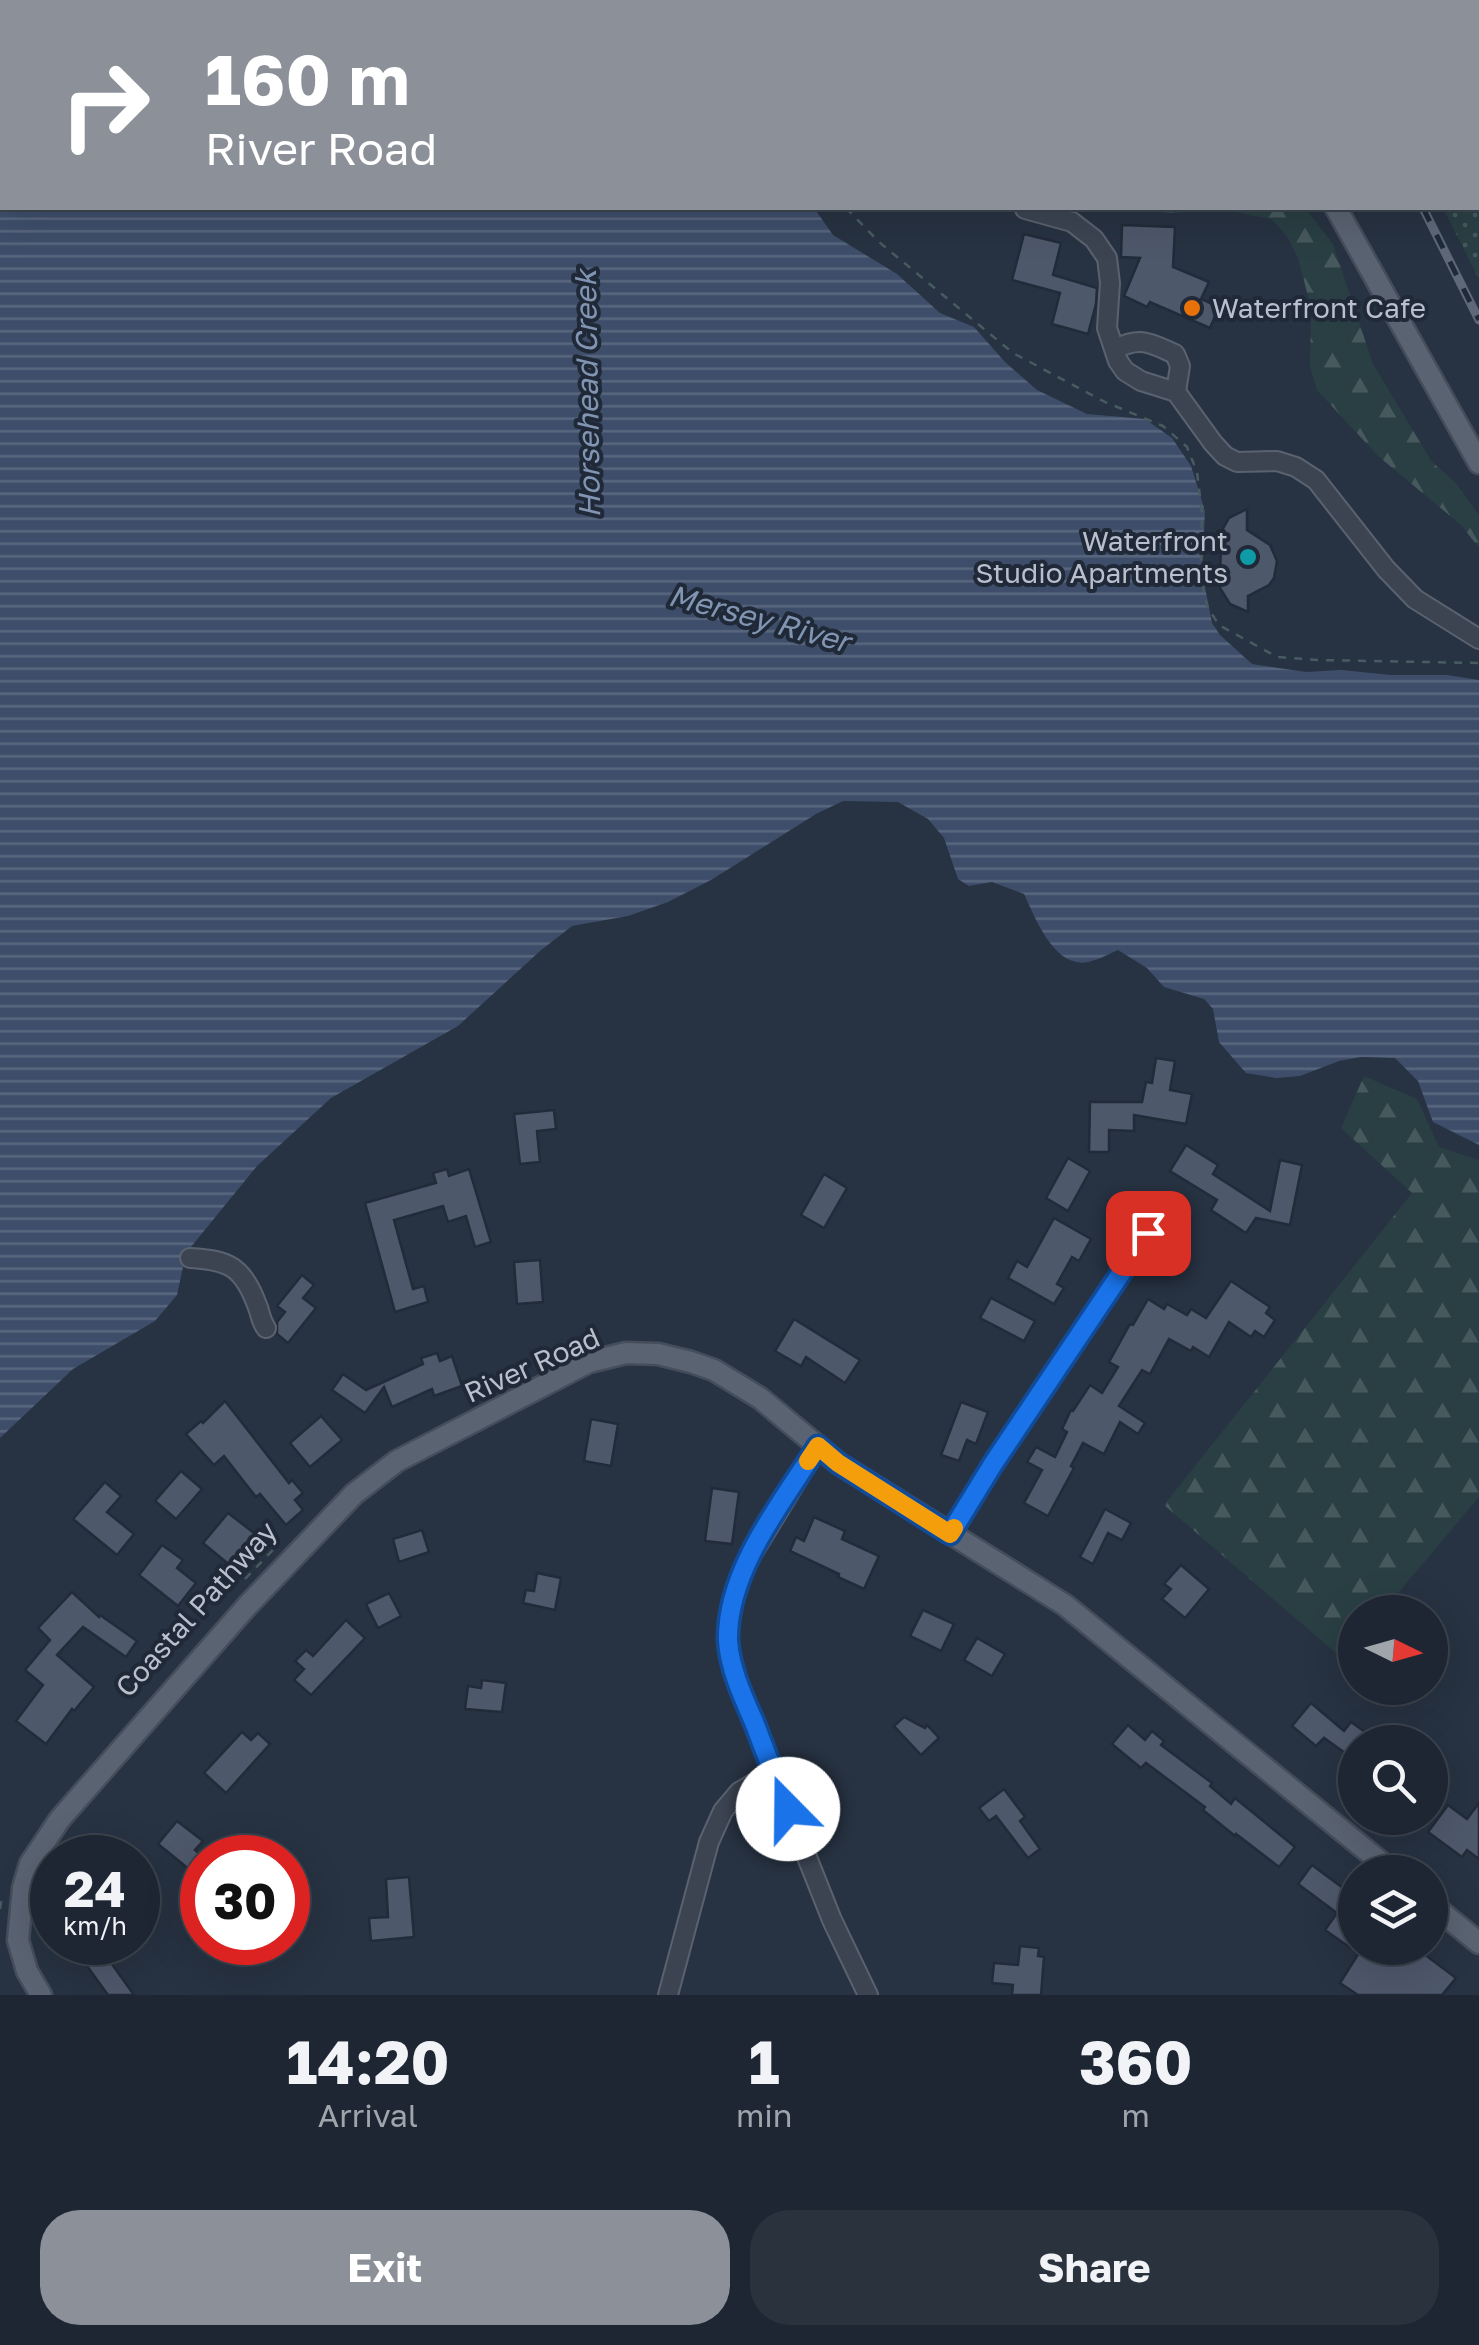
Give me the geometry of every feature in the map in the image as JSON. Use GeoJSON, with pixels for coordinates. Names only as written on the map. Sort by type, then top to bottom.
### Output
{"type":"FeatureCollection","features":[{"type":"Feature","properties":{"kind":"main road"},"geometry":{"type":"LineString","coordinates":[[1337,210],[1479,464]]}},
{"type":"Feature","properties":{"kind":"main road","name":"River Road"},"geometry":{"type":"LineString","coordinates":[[40,1995],[27,1971],[18,1940],[23,1888],[30,1864],[60,1819],[261,1592],[354,1494],[397,1460],[590,1362],[626,1354],[658,1354],[714,1370],[760,1398],[838,1463],[1065,1605],[1372,1855]]}},
{"type":"Feature","properties":{"kind":"main road"},"geometry":{"type":"LineString","coordinates":[[1448,1918],[1479,1943]]}},
{"type":"Feature","properties":{"kind":"street"},"geometry":{"type":"LineString","coordinates":[[1030,210],[1072,222],[1094,238],[1107,258],[1110,340],[1126,371],[1141,381],[1176,392],[1226,456],[1237,462],[1277,461],[1316,480],[1414,599],[1479,640]]}},
{"type":"Feature","properties":{"kind":"street"},"geometry":{"type":"LineString","coordinates":[[1115,349],[1130,341],[1144,341],[1175,354],[1180,366],[1176,392]]}},
{"type":"Feature","properties":{"kind":"street"},"geometry":{"type":"LineString","coordinates":[[950,1534],[1148,1233]]}},
{"type":"Feature","properties":{"kind":"street"},"geometry":{"type":"LineString","coordinates":[[190,1258],[214,1259],[240,1271],[266,1328]]}},
{"type":"Feature","properties":{"kind":"street"},"geometry":{"type":"LineString","coordinates":[[818,1446],[743,1569],[731,1607],[728,1643],[737,1681],[773,1772],[832,1920],[868,1995]]}},
{"type":"Feature","properties":{"kind":"street"},"geometry":{"type":"LineString","coordinates":[[668,1995],[709,1842],[722,1811],[740,1792],[773,1772]]}},
{"type":"Feature","properties":{"kind":"path"},"geometry":{"type":"LineString","coordinates":[[848,210],[879,242],[1013,353],[1105,402],[1163,426],[1186,448],[1197,472],[1202,512],[1204,594],[1218,624],[1277,656],[1479,663]]}},
{"type":"Feature","properties":{"kind":"path","name":"Coastal Pathway"},"geometry":{"type":"LineString","coordinates":[[246,1578],[273,1550]]}},
{"type":"Feature","properties":{"kind":"path"},"geometry":{"type":"LineString","coordinates":[[0,1910],[3,1892]]}},
{"type":"Feature","properties":{"kind":"green space"},"geometry":{"type":"Polygon","coordinates":[[[1130,210],[1199,210],[1177,213],[1130,210]]]}},
{"type":"Feature","properties":{"kind":"green space"},"geometry":{"type":"Polygon","coordinates":[[[1224,210],[1307,210],[1333,244],[1373,364],[1432,462],[1455,482],[1479,515],[1479,548],[1461,525],[1378,456],[1317,390],[1310,367],[1311,308],[1298,258],[1287,236],[1271,219],[1224,210]]]}},
{"type":"Feature","properties":{"kind":"green space"},"geometry":{"type":"Polygon","coordinates":[[[1444,210],[1479,210],[1479,279],[1444,210]]]}},
{"type":"Feature","properties":{"kind":"green space"},"geometry":{"type":"Polygon","coordinates":[[[1364,1076],[1417,1099],[1439,1147],[1479,1160],[1479,1497],[1396,1595],[1338,1595],[1338,1655],[1164,1505],[1412,1193],[1341,1128],[1364,1076]]]}},
{"type":"Feature","properties":{"kind":"water"},"geometry":{"type":"Polygon","coordinates":[[[0,210],[815,210],[833,235],[897,274],[940,313],[974,327],[1037,390],[1087,414],[1145,419],[1172,438],[1191,466],[1205,511],[1202,572],[1212,623],[1252,664],[1306,672],[1341,670],[1479,680],[1479,1145],[1433,1122],[1418,1081],[1395,1058],[1339,1061],[1300,1076],[1276,1078],[1246,1073],[1219,1042],[1213,1009],[1204,999],[1164,987],[1147,968],[1118,950],[1088,962],[1065,958],[1047,939],[1024,894],[992,882],[969,886],[958,879],[944,838],[928,819],[898,802],[843,801],[668,902],[628,916],[572,926],[458,1026],[331,1098],[257,1166],[186,1253],[177,1295],[155,1321],[73,1369],[0,1438],[0,210]]]}},
{"type":"Feature","properties":{"kind":"building"},"geometry":{"type":"Polygon","coordinates":[[[1122,225],[1175,227],[1173,267],[1209,282],[1201,299],[1219,307],[1210,328],[1150,302],[1147,307],[1124,296],[1140,258],[1121,257],[1122,225]]]}},
{"type":"Feature","properties":{"kind":"building"},"geometry":{"type":"Polygon","coordinates":[[[1024,234],[1061,243],[1053,275],[1097,288],[1088,334],[1052,324],[1060,293],[1012,280],[1024,234]]]}},
{"type":"Feature","properties":{"kind":"building","name":"Waterfront Studio Apartments"},"geometry":{"type":"Polygon","coordinates":[[[1247,509],[1247,530],[1270,545],[1277,561],[1269,585],[1248,596],[1248,612],[1230,604],[1220,588],[1221,532],[1229,518],[1247,509]]]}},
{"type":"Feature","properties":{"kind":"building"},"geometry":{"type":"Polygon","coordinates":[[[1156,1058],[1175,1061],[1170,1090],[1192,1094],[1186,1124],[1134,1115],[1134,1131],[1109,1130],[1109,1152],[1089,1152],[1090,1102],[1142,1102],[1146,1082],[1152,1083],[1156,1058]]]}},
{"type":"Feature","properties":{"kind":"building"},"geometry":{"type":"Polygon","coordinates":[[[554,1110],[556,1129],[537,1131],[540,1162],[520,1164],[514,1114],[554,1110]]]}},
{"type":"Feature","properties":{"kind":"building"},"geometry":{"type":"Polygon","coordinates":[[[1186,1145],[1218,1165],[1213,1174],[1270,1211],[1280,1160],[1302,1165],[1290,1225],[1256,1218],[1246,1233],[1211,1210],[1217,1200],[1170,1171],[1186,1145]]]}},
{"type":"Feature","properties":{"kind":"building"},"geometry":{"type":"Polygon","coordinates":[[[1068,1158],[1090,1171],[1068,1211],[1046,1198],[1068,1158]]]}},
{"type":"Feature","properties":{"kind":"building"},"geometry":{"type":"Polygon","coordinates":[[[447,1169],[449,1176],[469,1169],[491,1242],[475,1247],[466,1216],[448,1222],[443,1206],[394,1220],[413,1289],[424,1286],[428,1302],[395,1312],[365,1203],[436,1183],[433,1173],[447,1169]]]}},
{"type":"Feature","properties":{"kind":"building"},"geometry":{"type":"Polygon","coordinates":[[[824,1174],[847,1188],[824,1228],[801,1215],[824,1174]]]}},
{"type":"Feature","properties":{"kind":"building"},"geometry":{"type":"Polygon","coordinates":[[[1054,1218],[1091,1239],[1079,1261],[1072,1257],[1057,1284],[1064,1288],[1054,1304],[1008,1278],[1017,1261],[1027,1267],[1054,1218]]]}},
{"type":"Feature","properties":{"kind":"building"},"geometry":{"type":"Polygon","coordinates":[[[540,1260],[543,1302],[517,1304],[514,1262],[540,1260]]]}},
{"type":"Feature","properties":{"kind":"building"},"geometry":{"type":"Polygon","coordinates":[[[302,1275],[314,1285],[303,1298],[316,1308],[288,1343],[277,1334],[277,1322],[285,1312],[277,1306],[302,1275]]]}},
{"type":"Feature","properties":{"kind":"building"},"geometry":{"type":"Polygon","coordinates":[[[1231,1281],[1270,1307],[1266,1313],[1275,1320],[1264,1337],[1255,1331],[1251,1337],[1229,1322],[1209,1357],[1169,1339],[1150,1374],[1142,1370],[1119,1406],[1145,1423],[1138,1434],[1120,1422],[1104,1454],[1083,1443],[1048,1516],[1024,1503],[1042,1470],[1027,1462],[1036,1447],[1055,1457],[1067,1432],[1062,1429],[1071,1410],[1090,1385],[1102,1393],[1118,1367],[1109,1362],[1148,1299],[1164,1309],[1167,1304],[1187,1315],[1191,1309],[1206,1318],[1231,1281]]]}},
{"type":"Feature","properties":{"kind":"building"},"geometry":{"type":"Polygon","coordinates":[[[991,1298],[1035,1321],[1024,1341],[980,1318],[991,1298]]]}},
{"type":"Feature","properties":{"kind":"building"},"geometry":{"type":"Polygon","coordinates":[[[794,1319],[860,1360],[845,1383],[806,1357],[801,1366],[775,1351],[794,1319]]]}},
{"type":"Feature","properties":{"kind":"building"},"geometry":{"type":"Polygon","coordinates":[[[437,1353],[440,1361],[452,1356],[462,1386],[434,1396],[432,1389],[392,1407],[384,1387],[365,1413],[332,1390],[343,1374],[366,1390],[423,1364],[421,1358],[437,1353]]]}},
{"type":"Feature","properties":{"kind":"building"},"geometry":{"type":"Polygon","coordinates":[[[225,1401],[289,1483],[292,1480],[303,1493],[295,1500],[303,1510],[286,1525],[260,1494],[256,1497],[224,1456],[214,1465],[186,1434],[225,1401]]]}},
{"type":"Feature","properties":{"kind":"building"},"geometry":{"type":"Polygon","coordinates":[[[961,1402],[988,1412],[976,1444],[967,1440],[959,1461],[941,1455],[961,1402]]]}},
{"type":"Feature","properties":{"kind":"building"},"geometry":{"type":"Polygon","coordinates":[[[321,1416],[342,1440],[310,1467],[290,1443],[321,1416]]]}},
{"type":"Feature","properties":{"kind":"building"},"geometry":{"type":"Polygon","coordinates":[[[591,1419],[618,1424],[611,1466],[584,1461],[591,1419]]]}},
{"type":"Feature","properties":{"kind":"building"},"geometry":{"type":"Polygon","coordinates":[[[181,1471],[202,1489],[176,1519],[155,1501],[181,1471]]]}},
{"type":"Feature","properties":{"kind":"building"},"geometry":{"type":"Polygon","coordinates":[[[105,1482],[121,1496],[107,1512],[134,1534],[117,1555],[73,1519],[105,1482]]]}},
{"type":"Feature","properties":{"kind":"building"},"geometry":{"type":"Polygon","coordinates":[[[712,1488],[739,1492],[732,1544],[705,1541],[712,1488]]]}},
{"type":"Feature","properties":{"kind":"building"},"geometry":{"type":"Polygon","coordinates":[[[1105,1509],[1131,1523],[1122,1540],[1108,1533],[1093,1564],[1080,1557],[1105,1509]]]}},
{"type":"Feature","properties":{"kind":"building"},"geometry":{"type":"Polygon","coordinates":[[[228,1513],[258,1536],[232,1567],[203,1543],[228,1513]]]}},
{"type":"Feature","properties":{"kind":"building"},"geometry":{"type":"Polygon","coordinates":[[[814,1517],[845,1531],[842,1539],[879,1556],[864,1589],[790,1551],[796,1537],[804,1541],[814,1517]]]}},
{"type":"Feature","properties":{"kind":"building"},"geometry":{"type":"Polygon","coordinates":[[[422,1530],[429,1552],[399,1562],[393,1539],[422,1530]]]}},
{"type":"Feature","properties":{"kind":"building"},"geometry":{"type":"Polygon","coordinates":[[[162,1545],[183,1560],[177,1568],[196,1583],[178,1606],[139,1575],[162,1545]]]}},
{"type":"Feature","properties":{"kind":"building"},"geometry":{"type":"Polygon","coordinates":[[[1181,1565],[1209,1589],[1185,1618],[1162,1599],[1171,1589],[1164,1584],[1181,1565]]]}},
{"type":"Feature","properties":{"kind":"building"},"geometry":{"type":"Polygon","coordinates":[[[537,1573],[561,1578],[555,1610],[523,1603],[526,1590],[534,1591],[537,1573]]]}},
{"type":"Feature","properties":{"kind":"building"},"geometry":{"type":"Polygon","coordinates":[[[72,1592],[99,1617],[137,1641],[126,1657],[83,1627],[57,1655],[94,1687],[46,1744],[16,1721],[43,1685],[25,1670],[50,1640],[38,1628],[72,1592]]]}},
{"type":"Feature","properties":{"kind":"building"},"geometry":{"type":"Polygon","coordinates":[[[389,1593],[401,1616],[378,1628],[366,1604],[389,1593]]]}},
{"type":"Feature","properties":{"kind":"building"},"geometry":{"type":"Polygon","coordinates":[[[923,1610],[954,1624],[941,1651],[910,1636],[923,1610]]]}},
{"type":"Feature","properties":{"kind":"building"},"geometry":{"type":"Polygon","coordinates":[[[346,1620],[365,1638],[311,1695],[294,1680],[304,1669],[295,1661],[306,1650],[313,1656],[346,1620]]]}},
{"type":"Feature","properties":{"kind":"building"},"geometry":{"type":"Polygon","coordinates":[[[977,1638],[1005,1654],[992,1676],[964,1660],[977,1638]]]}},
{"type":"Feature","properties":{"kind":"building"},"geometry":{"type":"Polygon","coordinates":[[[482,1680],[506,1683],[502,1712],[465,1709],[468,1686],[481,1688],[482,1680]]]}},
{"type":"Feature","properties":{"kind":"building"},"geometry":{"type":"Polygon","coordinates":[[[1311,1703],[1338,1726],[1338,1748],[1324,1738],[1316,1746],[1292,1726],[1311,1703]]]}},
{"type":"Feature","properties":{"kind":"building"},"geometry":{"type":"Polygon","coordinates":[[[904,1717],[925,1728],[927,1725],[939,1738],[921,1755],[894,1726],[904,1717]]]}},
{"type":"Feature","properties":{"kind":"building"},"geometry":{"type":"Polygon","coordinates":[[[1128,1725],[1145,1740],[1152,1731],[1164,1741],[1161,1745],[1212,1783],[1210,1786],[1231,1804],[1235,1798],[1295,1847],[1279,1867],[1146,1763],[1141,1768],[1112,1744],[1128,1725]]]}},
{"type":"Feature","properties":{"kind":"building"},"geometry":{"type":"Polygon","coordinates":[[[242,1732],[251,1740],[258,1733],[270,1744],[226,1793],[204,1773],[242,1732]]]}},
{"type":"Feature","properties":{"kind":"building"},"geometry":{"type":"Polygon","coordinates":[[[1004,1789],[1025,1817],[1020,1821],[1040,1849],[1028,1858],[996,1816],[989,1821],[979,1808],[1004,1789]]]}},
{"type":"Feature","properties":{"kind":"building"},"geometry":{"type":"Polygon","coordinates":[[[1479,1803],[1479,1859],[1467,1850],[1462,1857],[1432,1835],[1448,1835],[1448,1805],[1467,1819],[1479,1803]]]}},
{"type":"Feature","properties":{"kind":"building"},"geometry":{"type":"Polygon","coordinates":[[[177,1821],[195,1835],[180,1835],[180,1862],[160,1842],[177,1821]]]}},
{"type":"Feature","properties":{"kind":"building"},"geometry":{"type":"Polygon","coordinates":[[[1312,1865],[1338,1884],[1338,1939],[1325,1930],[1337,1913],[1298,1884],[1312,1865]]]}},
{"type":"Feature","properties":{"kind":"building"},"geometry":{"type":"Polygon","coordinates":[[[409,1877],[414,1937],[371,1941],[369,1918],[388,1917],[386,1879],[409,1877]]]}},
{"type":"Feature","properties":{"kind":"building"},"geometry":{"type":"Polygon","coordinates":[[[1020,1946],[1039,1948],[1038,1956],[1044,1957],[1041,1995],[1012,1995],[1013,1985],[992,1983],[994,1963],[1018,1965],[1020,1946]]]}},
{"type":"Feature","properties":{"kind":"building"},"geometry":{"type":"Polygon","coordinates":[[[86,1965],[113,1965],[134,1995],[108,1995],[86,1965]]]}},
{"type":"Feature","properties":{"kind":"building"},"geometry":{"type":"Polygon","coordinates":[[[1351,1965],[1439,1965],[1456,1978],[1442,1995],[1358,1995],[1340,1983],[1351,1965]]]}},
{"type":"Feature","properties":{"kind":"railway"},"geometry":{"type":"LineString","coordinates":[[1424,210],[1479,320]]}},
{"type":"Feature","properties":{"kind":"slow traffic"},"geometry":{"type":"LineString","coordinates":[[808,1461],[818,1446],[838,1463],[950,1534],[954,1528]]}},
{"type":"Feature","properties":{"kind":"place","name":"Waterfront Cafe"},"geometry":{"type":"Point","coordinates":[1192,308]}},
{"type":"Feature","properties":{"kind":"place","name":"Waterfront Studio Apartments"},"geometry":{"type":"Point","coordinates":[1248,557]}},
{"type":"Feature","properties":{"kind":"route"},"geometry":{"type":"LineString","coordinates":[[788,1809],[737,1681],[728,1643],[731,1607],[743,1569],[766,1528],[818,1446],[838,1463],[950,1534],[1148,1233]]}},
{"type":"Feature","properties":{"kind":"water label","name":"Horsehead Creek"},"geometry":{"type":"Point","coordinates":[588,394]}},
{"type":"Feature","properties":{"kind":"water label","name":"Mersey River"},"geometry":{"type":"Point","coordinates":[759,619]}}]}
